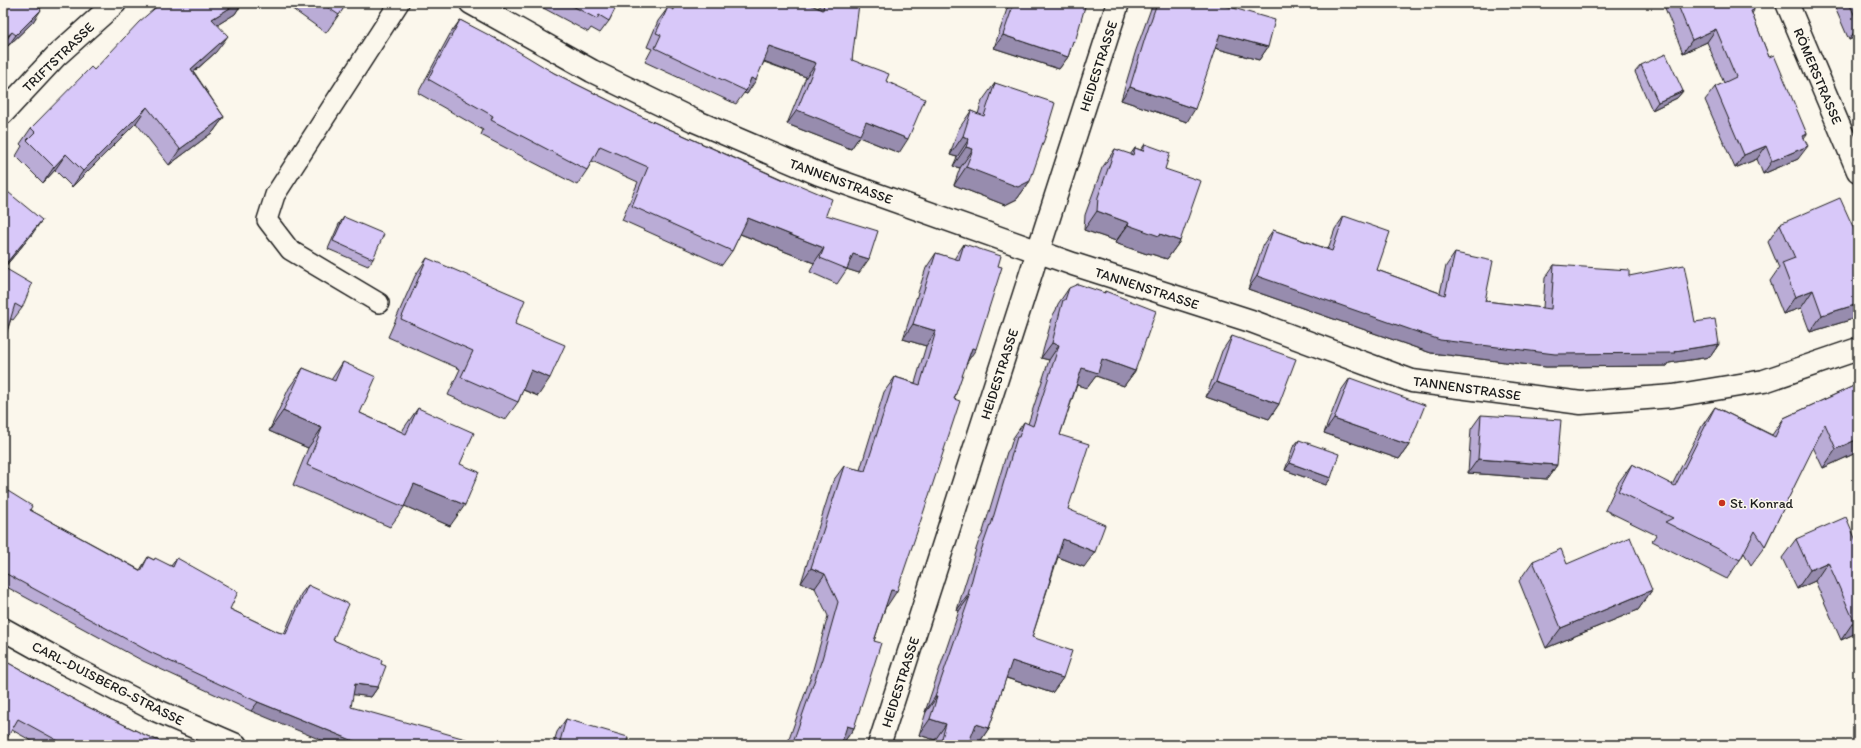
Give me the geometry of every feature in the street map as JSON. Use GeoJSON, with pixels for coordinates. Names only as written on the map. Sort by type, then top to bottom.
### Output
{"type":"FeatureCollection","features":[{"type":"Feature","properties":{"kind":"street","name":"TRIFTSTRASSE"},"geometry":{"type":"LineString","coordinates":[[3,113],[56,56],[115,3]]}},
{"type":"Feature","properties":{"kind":"street","name":"TANNENSTRASSE"},"geometry":{"type":"LineString","coordinates":[[471,3],[592,71],[694,121],[819,174],[1073,264],[1251,321],[1412,381],[1581,403],[1673,396],[1764,381],[1858,349]]}},
{"type":"Feature","properties":{"kind":"street","name":"HEIDESTRASSE"},"geometry":{"type":"LineString","coordinates":[[880,745],[1118,3]]}},
{"type":"Feature","properties":{"kind":"street","name":"RÖMERSTRASSE"},"geometry":{"type":"LineString","coordinates":[[1787,3],[1858,171]]}},
{"type":"Feature","properties":{"kind":"street","name":"CARL-DUISBERG-STRASSE"},"geometry":{"type":"LineString","coordinates":[[3,628],[66,664],[154,709],[236,745]]}},
{"type":"Feature","properties":{"kind":"lane"},"geometry":{"type":"LineString","coordinates":[[379,303],[290,250],[267,220],[275,195],[399,3]]}},
{"type":"Feature","properties":{"kind":"building"},"geometry":{"type":"Polygon","coordinates":[[[3,3],[42,3],[38,6],[41,10],[16,35],[12,32],[3,40],[3,3]]]}},
{"type":"Feature","properties":{"kind":"building"},"geometry":{"type":"Polygon","coordinates":[[[161,3],[238,3],[212,19],[228,36],[191,69],[224,117],[180,149],[147,107],[83,171],[66,154],[54,167],[27,140],[35,132],[31,128],[91,67],[94,70],[139,22],[161,3]]]}},
{"type":"Feature","properties":{"kind":"building"},"geometry":{"type":"Polygon","coordinates":[[[321,3],[347,3],[339,15],[321,3]]]}},
{"type":"Feature","properties":{"kind":"building"},"geometry":{"type":"Polygon","coordinates":[[[567,3],[618,3],[609,21],[599,15],[597,19],[567,3]]]}},
{"type":"Feature","properties":{"kind":"building"},"geometry":{"type":"Polygon","coordinates":[[[675,3],[806,3],[823,10],[824,3],[859,4],[852,60],[889,74],[886,81],[925,99],[908,139],[866,122],[860,135],[797,110],[816,63],[770,47],[756,80],[751,78],[746,91],[655,48],[661,35],[656,33],[668,7],[674,10],[675,3]]]}},
{"type":"Feature","properties":{"kind":"building"},"geometry":{"type":"Polygon","coordinates":[[[1014,3],[1086,3],[1075,42],[1073,41],[1068,57],[1003,35],[1014,3]]]}},
{"type":"Feature","properties":{"kind":"building"},"geometry":{"type":"Polygon","coordinates":[[[1157,3],[1216,3],[1275,20],[1268,47],[1220,34],[1195,109],[1130,87],[1157,3]]]}},
{"type":"Feature","properties":{"kind":"building"},"geometry":{"type":"Polygon","coordinates":[[[1677,3],[1752,3],[1754,10],[1751,11],[1769,57],[1774,55],[1807,134],[1803,136],[1808,146],[1772,161],[1766,146],[1744,155],[1715,87],[1736,77],[1716,29],[1692,40],[1677,3]]]}},
{"type":"Feature","properties":{"kind":"building"},"geometry":{"type":"Polygon","coordinates":[[[1849,3],[1858,3],[1858,23],[1849,3]]]}},
{"type":"Feature","properties":{"kind":"building"},"geometry":{"type":"Polygon","coordinates":[[[460,20],[506,44],[554,73],[638,115],[785,181],[785,179],[832,199],[826,215],[878,231],[869,259],[853,254],[847,269],[820,258],[824,248],[748,218],[732,251],[632,206],[648,167],[600,146],[587,170],[491,120],[493,116],[428,79],[460,20]]]}},
{"type":"Feature","properties":{"kind":"building"},"geometry":{"type":"Polygon","coordinates":[[[1666,54],[1683,91],[1658,102],[1641,65],[1666,54]]]}},
{"type":"Feature","properties":{"kind":"building"},"geometry":{"type":"Polygon","coordinates":[[[995,83],[1055,103],[1050,123],[1030,181],[1018,187],[966,167],[973,149],[966,147],[969,139],[963,136],[971,111],[984,116],[995,83]]]}},
{"type":"Feature","properties":{"kind":"building"},"geometry":{"type":"Polygon","coordinates":[[[1145,144],[1170,153],[1165,169],[1201,181],[1180,241],[1160,234],[1159,236],[1128,225],[1129,223],[1097,211],[1098,197],[1115,149],[1133,155],[1135,148],[1143,151],[1145,144]]]}},
{"type":"Feature","properties":{"kind":"building"},"geometry":{"type":"Polygon","coordinates":[[[3,188],[42,220],[3,267],[3,188]]]}},
{"type":"Feature","properties":{"kind":"building"},"geometry":{"type":"Polygon","coordinates":[[[1840,198],[1858,238],[1858,304],[1822,315],[1813,290],[1795,297],[1782,263],[1795,258],[1780,224],[1840,198]]]}},
{"type":"Feature","properties":{"kind":"building"},"geometry":{"type":"Polygon","coordinates":[[[1344,216],[1390,232],[1377,270],[1445,295],[1455,253],[1493,261],[1485,301],[1551,309],[1554,265],[1629,270],[1629,276],[1684,265],[1695,322],[1715,319],[1719,344],[1675,351],[1676,353],[1555,354],[1440,340],[1257,276],[1273,230],[1332,251],[1344,216]]]}},
{"type":"Feature","properties":{"kind":"building"},"geometry":{"type":"Polygon","coordinates":[[[344,217],[384,234],[373,259],[333,241],[344,217]]]}},
{"type":"Feature","properties":{"kind":"building"},"geometry":{"type":"Polygon","coordinates":[[[964,244],[1001,256],[998,266],[1002,267],[976,349],[972,348],[954,399],[960,401],[897,591],[891,590],[874,641],[881,643],[854,728],[847,726],[841,745],[792,745],[822,659],[838,602],[825,574],[811,568],[844,466],[865,471],[895,377],[920,385],[936,331],[913,324],[936,253],[959,260],[964,244]]]}},
{"type":"Feature","properties":{"kind":"building"},"geometry":{"type":"Polygon","coordinates":[[[427,258],[525,300],[515,324],[565,345],[550,378],[531,370],[518,402],[461,377],[473,351],[401,319],[427,258]]]}},
{"type":"Feature","properties":{"kind":"building"},"geometry":{"type":"Polygon","coordinates":[[[3,267],[32,284],[22,308],[15,304],[3,344],[3,267]]]}},
{"type":"Feature","properties":{"kind":"building"},"geometry":{"type":"Polygon","coordinates":[[[1078,284],[1105,293],[1105,291],[1156,311],[1135,371],[1102,359],[1098,373],[1082,368],[1060,435],[1089,444],[1068,509],[1105,525],[1095,552],[1063,539],[1032,637],[1072,651],[1063,678],[1012,661],[989,728],[976,724],[968,745],[940,745],[946,724],[930,719],[937,697],[935,697],[970,596],[968,595],[975,568],[991,525],[1017,437],[1019,437],[1024,422],[1033,426],[1059,345],[1052,343],[1063,300],[1065,300],[1069,288],[1078,284]]]}},
{"type":"Feature","properties":{"kind":"building"},"geometry":{"type":"Polygon","coordinates":[[[1232,336],[1296,359],[1279,404],[1216,382],[1232,336]]]}},
{"type":"Feature","properties":{"kind":"building"},"geometry":{"type":"Polygon","coordinates":[[[343,362],[376,377],[360,413],[406,434],[418,408],[474,433],[460,464],[479,472],[465,505],[414,484],[404,507],[307,465],[322,428],[283,411],[303,368],[335,381],[343,362]]]}},
{"type":"Feature","properties":{"kind":"building"},"geometry":{"type":"Polygon","coordinates":[[[1350,378],[1425,405],[1409,445],[1334,419],[1350,378]]]}},
{"type":"Feature","properties":{"kind":"building","name":"St. Konrad"},"geometry":{"type":"Polygon","coordinates":[[[1858,384],[1858,439],[1836,449],[1825,424],[1765,546],[1755,531],[1740,560],[1665,522],[1673,518],[1618,491],[1632,464],[1675,486],[1715,407],[1775,437],[1784,418],[1858,384]]]}},
{"type":"Feature","properties":{"kind":"building"},"geometry":{"type":"Polygon","coordinates":[[[1481,415],[1561,420],[1557,465],[1478,459],[1481,415]]]}},
{"type":"Feature","properties":{"kind":"building"},"geometry":{"type":"Polygon","coordinates":[[[1299,440],[1339,454],[1331,478],[1290,463],[1299,440]]]}},
{"type":"Feature","properties":{"kind":"building"},"geometry":{"type":"Polygon","coordinates":[[[3,488],[32,506],[30,510],[141,571],[148,557],[154,560],[155,558],[173,567],[177,558],[238,592],[230,609],[278,632],[286,634],[308,585],[349,604],[333,640],[382,660],[381,664],[386,666],[378,687],[355,684],[351,707],[480,743],[480,745],[364,745],[258,702],[150,652],[3,572],[3,488]]]}},
{"type":"Feature","properties":{"kind":"building"},"geometry":{"type":"Polygon","coordinates":[[[1846,517],[1858,545],[1858,619],[1854,621],[1828,562],[1810,570],[1796,539],[1846,517]]]}},
{"type":"Feature","properties":{"kind":"building"},"geometry":{"type":"Polygon","coordinates":[[[1630,537],[1652,590],[1561,628],[1533,561],[1561,549],[1567,564],[1630,537]]]}},
{"type":"Feature","properties":{"kind":"building"},"geometry":{"type":"Polygon","coordinates":[[[3,660],[84,705],[147,736],[169,745],[61,745],[62,743],[18,719],[3,745],[3,660]]]}},
{"type":"Feature","properties":{"kind":"building"},"geometry":{"type":"Polygon","coordinates":[[[566,719],[628,737],[626,745],[559,745],[566,719]]]}},
{"type":"Feature","properties":{"kind":"place","name":"St. Konrad"},"geometry":{"type":"Point","coordinates":[1722,503]}}]}
